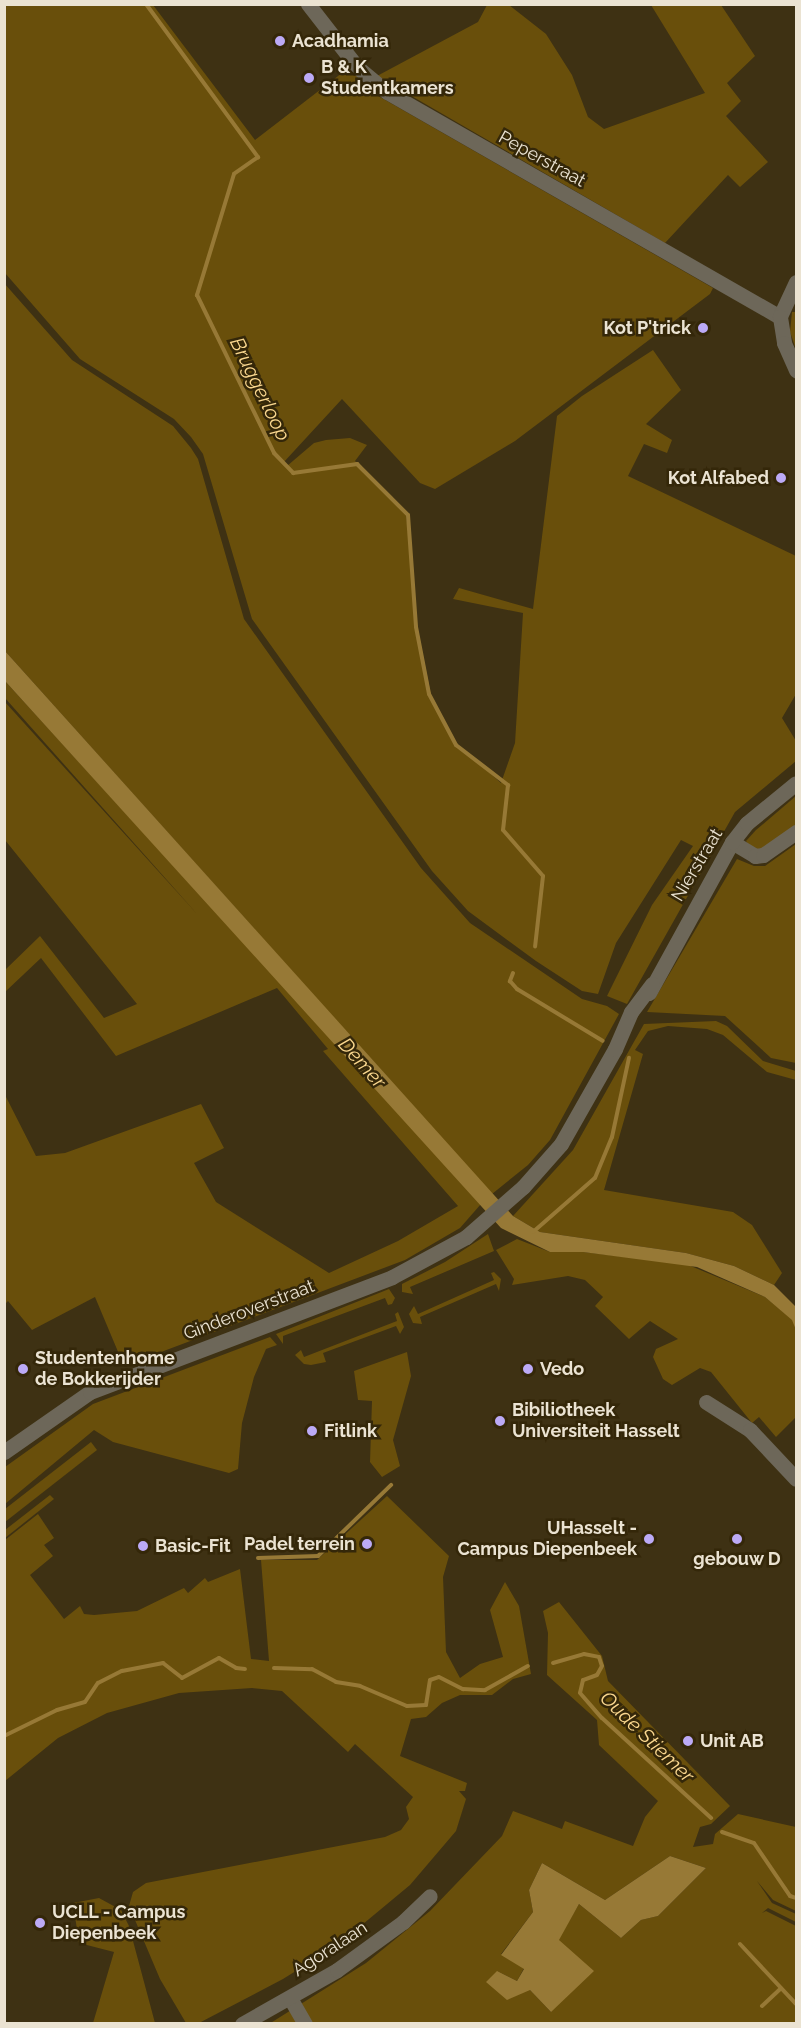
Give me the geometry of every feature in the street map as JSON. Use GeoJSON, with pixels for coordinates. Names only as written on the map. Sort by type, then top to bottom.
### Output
{"type":"FeatureCollection","features":[{"type":"Feature","properties":{"kind":"street","name":"Peperstraat"},"geometry":{"type":"LineString","coordinates":[[308,4],[357,67],[387,92],[780,317]]}},
{"type":"Feature","properties":{"kind":"street"},"geometry":{"type":"LineString","coordinates":[[796,282],[780,317],[784,343],[796,370]]}},
{"type":"Feature","properties":{"kind":"street","name":"Nierstraat"},"geometry":{"type":"LineString","coordinates":[[506,1203],[561,1144],[615,1049],[640,1016],[652,984],[732,842],[747,823],[796,783]]}},
{"type":"Feature","properties":{"kind":"street"},"geometry":{"type":"LineString","coordinates":[[732,842],[755,856],[763,855],[796,832]]}},
{"type":"Feature","properties":{"kind":"street","name":"Ginderoverstraat"},"geometry":{"type":"LineString","coordinates":[[4,1452],[90,1392],[417,1266],[446,1251],[506,1203]]}},
{"type":"Feature","properties":{"kind":"street"},"geometry":{"type":"LineString","coordinates":[[706,1402],[750,1430],[796,1479]]}},
{"type":"Feature","properties":{"kind":"street","name":"Agoralaan"},"geometry":{"type":"LineString","coordinates":[[242,2024],[290,1998],[381,1939],[430,1896]]}},
{"type":"Feature","properties":{"kind":"street"},"geometry":{"type":"LineString","coordinates":[[290,1998],[305,2024]]}},
{"type":"Feature","properties":{"kind":"shaded area"},"geometry":{"type":"Polygon","coordinates":[[[4,5],[153,5],[255,140],[351,66],[366,89],[713,288],[710,294],[515,441],[435,489],[420,483],[342,399],[283,463],[287,466],[314,443],[326,440],[350,438],[367,445],[355,461],[406,513],[417,625],[431,695],[456,743],[501,783],[515,743],[523,613],[453,599],[459,588],[533,609],[557,416],[582,396],[653,350],[681,390],[646,424],[672,440],[667,453],[644,444],[628,476],[796,556],[796,694],[782,718],[796,741],[796,761],[735,812],[627,1004],[607,996],[652,905],[693,846],[681,840],[616,943],[598,994],[582,991],[536,961],[468,911],[432,871],[252,619],[203,454],[191,437],[174,419],[80,359],[5,273],[4,5]]]}},
{"type":"Feature","properties":{"kind":"shaded area"},"geometry":{"type":"Polygon","coordinates":[[[487,5],[509,5],[546,34],[572,75],[588,117],[604,129],[705,93],[651,5],[721,5],[755,56],[727,83],[741,101],[726,116],[768,162],[740,187],[728,175],[665,243],[377,76],[478,22],[487,5]]]}},
{"type":"Feature","properties":{"kind":"shaded area"},"geometry":{"type":"Polygon","coordinates":[[[4,283],[72,360],[173,426],[191,448],[198,459],[244,619],[421,868],[470,923],[582,999],[607,1006],[619,1014],[550,1140],[528,1165],[492,1194],[5,651],[4,283]]]}},
{"type":"Feature","properties":{"kind":"shaded area"},"geometry":{"type":"Polygon","coordinates":[[[792,312],[796,312],[796,349],[790,332],[792,312]]]}},
{"type":"Feature","properties":{"kind":"shaded area"},"geometry":{"type":"Polygon","coordinates":[[[5,681],[481,1204],[460,1228],[405,1260],[124,1366],[95,1297],[32,1330],[8,1301],[5,1304],[4,1093],[36,1156],[65,1153],[201,1104],[224,1148],[194,1163],[216,1202],[329,1273],[398,1241],[458,1206],[323,1051],[328,1049],[277,988],[116,1056],[41,958],[5,992],[5,970],[40,936],[104,1018],[137,1004],[5,840],[5,702],[198,915],[5,698],[5,681]]]}},
{"type":"Feature","properties":{"kind":"shaded area"},"geometry":{"type":"Polygon","coordinates":[[[796,796],[796,827],[760,851],[749,846],[746,841],[756,830],[796,796]]]}},
{"type":"Feature","properties":{"kind":"shaded area"},"geometry":{"type":"Polygon","coordinates":[[[796,844],[796,1063],[771,1058],[725,1016],[647,1012],[737,859],[754,866],[765,866],[796,844]]]}},
{"type":"Feature","properties":{"kind":"shaded area"},"geometry":{"type":"Polygon","coordinates":[[[716,1021],[727,1026],[763,1061],[796,1071],[796,1080],[767,1072],[723,1035],[707,1029],[668,1026],[648,1031],[635,1050],[643,1054],[604,1190],[733,1212],[752,1225],[782,1273],[774,1285],[734,1266],[686,1253],[540,1232],[513,1216],[573,1150],[644,1024],[716,1021]]]}},
{"type":"Feature","properties":{"kind":"shaded area"},"geometry":{"type":"Polygon","coordinates":[[[488,1234],[494,1251],[410,1287],[413,1294],[402,1292],[402,1284],[445,1262],[488,1234]]]}},
{"type":"Feature","properties":{"kind":"shaded area"},"geometry":{"type":"Polygon","coordinates":[[[517,1239],[550,1252],[583,1252],[686,1264],[765,1297],[793,1320],[796,1330],[796,1417],[776,1437],[759,1417],[752,1423],[711,1372],[700,1368],[672,1385],[663,1379],[653,1357],[656,1349],[678,1339],[650,1321],[629,1339],[595,1306],[603,1297],[585,1280],[568,1276],[512,1285],[514,1279],[496,1250],[517,1239]]]}},
{"type":"Feature","properties":{"kind":"shaded area"},"geometry":{"type":"Polygon","coordinates":[[[494,1272],[501,1279],[499,1291],[496,1284],[420,1317],[422,1324],[413,1323],[409,1314],[414,1306],[418,1314],[494,1280],[491,1273],[494,1272]]]}},
{"type":"Feature","properties":{"kind":"shaded area"},"geometry":{"type":"Polygon","coordinates":[[[389,1289],[395,1298],[392,1304],[388,1305],[385,1298],[283,1336],[283,1344],[276,1334],[389,1289]]]}},
{"type":"Feature","properties":{"kind":"shaded area"},"geometry":{"type":"Polygon","coordinates":[[[398,1312],[404,1327],[400,1334],[396,1326],[323,1353],[326,1362],[311,1365],[304,1364],[295,1355],[301,1350],[304,1357],[397,1321],[395,1314],[398,1312]]]}},
{"type":"Feature","properties":{"kind":"shaded area"},"geometry":{"type":"Polygon","coordinates":[[[270,1337],[277,1345],[266,1349],[254,1377],[242,1423],[238,1469],[229,1473],[113,1442],[94,1430],[5,1504],[5,1467],[93,1404],[270,1337]]]}},
{"type":"Feature","properties":{"kind":"shaded area"},"geometry":{"type":"Polygon","coordinates":[[[407,1352],[411,1376],[393,1440],[400,1466],[382,1477],[370,1462],[372,1401],[358,1400],[354,1371],[407,1352]]]}},
{"type":"Feature","properties":{"kind":"shaded area"},"geometry":{"type":"Polygon","coordinates":[[[91,1442],[97,1450],[5,1522],[5,1509],[91,1442]]]}},
{"type":"Feature","properties":{"kind":"shaded area"},"geometry":{"type":"Polygon","coordinates":[[[50,1495],[54,1499],[5,1538],[5,1530],[50,1495]]]}},
{"type":"Feature","properties":{"kind":"shaded area"},"geometry":{"type":"Polygon","coordinates":[[[387,1496],[449,1556],[443,1577],[446,1652],[460,1678],[480,1664],[503,1657],[490,1610],[505,1582],[519,1606],[531,1674],[513,1679],[492,1695],[460,1695],[442,1703],[426,1717],[411,1719],[400,1756],[467,1783],[465,1791],[459,1791],[466,1799],[456,1831],[410,1885],[339,1944],[283,1979],[199,2023],[186,2023],[160,1979],[129,1906],[133,1892],[146,1883],[385,1837],[401,1830],[409,1819],[406,1807],[413,1797],[355,1744],[348,1752],[282,1691],[252,1688],[179,1693],[107,1713],[58,1738],[5,1781],[5,1540],[38,1514],[54,1538],[44,1545],[53,1556],[30,1575],[64,1619],[80,1606],[84,1614],[94,1615],[137,1611],[184,1588],[188,1593],[205,1578],[208,1582],[240,1569],[251,1659],[269,1661],[261,1560],[317,1560],[387,1496]]]}},
{"type":"Feature","properties":{"kind":"shaded area"},"geometry":{"type":"Polygon","coordinates":[[[559,1602],[602,1656],[608,1681],[730,1806],[711,1824],[700,1827],[693,1847],[713,1844],[715,1834],[738,1814],[796,1827],[796,1911],[773,1900],[757,1881],[772,1903],[796,1914],[796,1922],[768,1908],[762,1913],[766,1911],[796,1926],[796,2023],[269,2024],[366,1963],[430,1911],[502,1836],[513,1811],[562,1829],[565,1821],[633,1846],[645,1817],[658,1801],[599,1745],[597,1720],[547,1675],[548,1633],[543,1611],[559,1602]],[[670,1856],[605,1900],[542,1863],[529,1890],[533,1912],[501,1954],[524,1968],[517,1981],[497,1971],[530,1990],[551,2012],[558,1940],[579,1904],[621,1938],[641,1920],[658,1916],[706,1868],[670,1856]]]}},
{"type":"Feature","properties":{"kind":"shaded area"},"geometry":{"type":"Polygon","coordinates":[[[99,1898],[121,1910],[129,1926],[155,2023],[93,2023],[114,1952],[79,1943],[73,1903],[99,1898]]]}},
{"type":"Feature","properties":{"kind":"water","name":"Demer"},"geometry":{"type":"Polygon","coordinates":[[[5,651],[513,1216],[540,1232],[686,1253],[734,1266],[774,1285],[796,1307],[796,1330],[792,1320],[765,1297],[697,1267],[583,1252],[550,1252],[501,1228],[5,681],[5,651]]]}},
{"type":"Feature","properties":{"kind":"water"},"geometry":{"type":"Polygon","coordinates":[[[670,1856],[706,1868],[658,1916],[641,1920],[621,1938],[579,1904],[559,1940],[594,1971],[551,2012],[530,1990],[507,2000],[486,1982],[497,1971],[517,1981],[524,1969],[501,1955],[533,1912],[529,1890],[542,1863],[605,1900],[670,1856]]]}},
{"type":"Feature","properties":{"kind":"waterway","name":"Bruggerloop"},"geometry":{"type":"LineString","coordinates":[[146,4],[258,157],[234,174],[197,295],[274,453],[293,473],[357,464],[408,515],[416,627],[429,694],[456,745],[508,785],[503,830],[543,876],[535,947]]}},
{"type":"Feature","properties":{"kind":"waterway","name":"Bruggerloop"},"geometry":{"type":"LineString","coordinates":[[513,973],[510,981],[517,989],[603,1041]]}},
{"type":"Feature","properties":{"kind":"waterway","name":"Bruggerloop"},"geometry":{"type":"LineString","coordinates":[[533,1232],[595,1178],[612,1137],[629,1058]]}},
{"type":"Feature","properties":{"kind":"waterway"},"geometry":{"type":"LineString","coordinates":[[258,1558],[318,1556],[391,1485]]}},
{"type":"Feature","properties":{"kind":"waterway","name":"Oude Stiemer"},"geometry":{"type":"LineString","coordinates":[[553,1663],[584,1654],[599,1657],[602,1666],[597,1675],[583,1680],[580,1693],[602,1718],[711,1818]]}},
{"type":"Feature","properties":{"kind":"waterway","name":"Oude Stiemer"},"geometry":{"type":"LineString","coordinates":[[4,1736],[57,1710],[85,1702],[98,1683],[122,1671],[163,1663],[182,1678],[219,1658],[236,1668],[245,1669]]}},
{"type":"Feature","properties":{"kind":"waterway","name":"Oude Stiemer"},"geometry":{"type":"LineString","coordinates":[[274,1668],[312,1669],[336,1682],[360,1686],[407,1706],[426,1705],[430,1680],[439,1677],[463,1689],[485,1690],[528,1666]]}},
{"type":"Feature","properties":{"kind":"waterway","name":"Oude Stiemer"},"geometry":{"type":"LineString","coordinates":[[722,1832],[754,1843],[790,1896],[796,1898]]}},
{"type":"Feature","properties":{"kind":"waterway"},"geometry":{"type":"LineString","coordinates":[[740,1944],[796,2004]]}},
{"type":"Feature","properties":{"kind":"waterway"},"geometry":{"type":"LineString","coordinates":[[762,2006],[781,1988]]}},
{"type":"Feature","properties":{"kind":"place","name":"Acadhamia"},"geometry":{"type":"Point","coordinates":[280,41]}},
{"type":"Feature","properties":{"kind":"place","name":"B & K Studentkamers"},"geometry":{"type":"Point","coordinates":[309,78]}},
{"type":"Feature","properties":{"kind":"place","name":"Kot P'trick"},"geometry":{"type":"Point","coordinates":[703,328]}},
{"type":"Feature","properties":{"kind":"place","name":"Kot Alfabed"},"geometry":{"type":"Point","coordinates":[781,478]}},
{"type":"Feature","properties":{"kind":"place","name":"Studentenhome de Bokkerijder"},"geometry":{"type":"Point","coordinates":[23,1369]}},
{"type":"Feature","properties":{"kind":"place","name":"Vedo"},"geometry":{"type":"Point","coordinates":[528,1369]}},
{"type":"Feature","properties":{"kind":"place","name":"Bibiliotheek Universiteit Hasselt"},"geometry":{"type":"Point","coordinates":[500,1421]}},
{"type":"Feature","properties":{"kind":"place","name":"Fitlink"},"geometry":{"type":"Point","coordinates":[312,1431]}},
{"type":"Feature","properties":{"kind":"place","name":"UHasselt - Campus Diepenbeek"},"geometry":{"type":"Point","coordinates":[649,1539]}},
{"type":"Feature","properties":{"kind":"place","name":"gebouw D"},"geometry":{"type":"Point","coordinates":[737,1539]}},
{"type":"Feature","properties":{"kind":"place","name":"Padel terrein"},"geometry":{"type":"Point","coordinates":[367,1544]}},
{"type":"Feature","properties":{"kind":"place","name":"Basic-Fit"},"geometry":{"type":"Point","coordinates":[143,1546]}},
{"type":"Feature","properties":{"kind":"place","name":"Unit AB"},"geometry":{"type":"Point","coordinates":[688,1741]}},
{"type":"Feature","properties":{"kind":"place","name":"UCLL - Campus Diepenbeek"},"geometry":{"type":"Point","coordinates":[40,1923]}}]}
